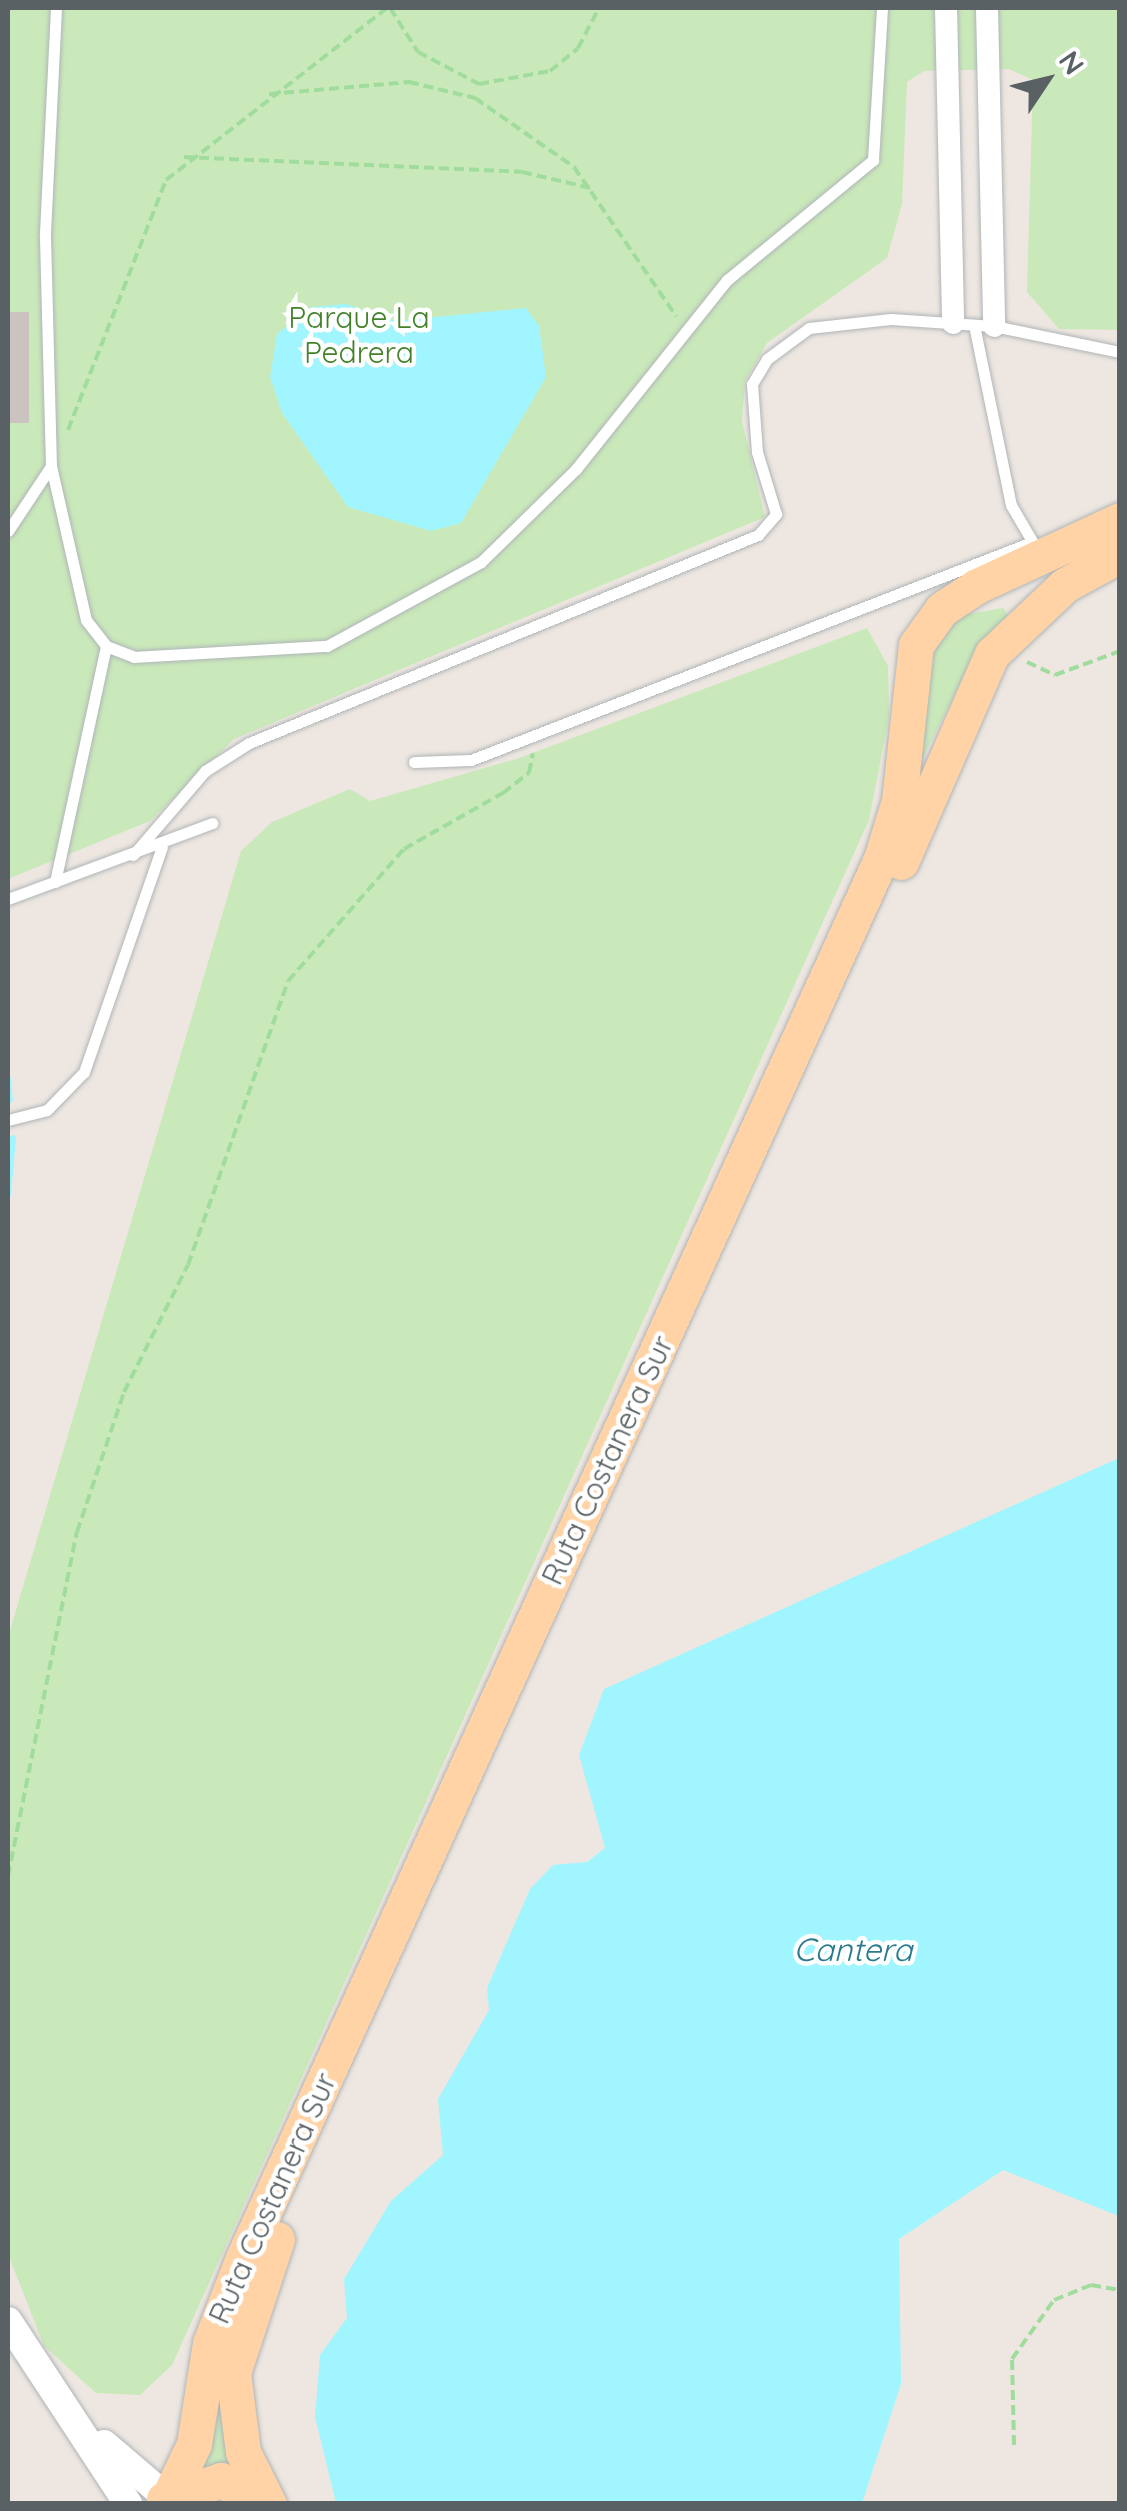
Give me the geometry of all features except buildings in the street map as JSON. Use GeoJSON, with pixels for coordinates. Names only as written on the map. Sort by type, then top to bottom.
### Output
{"type":"FeatureCollection","features":[{"type":"Feature","properties":{"kind":"main road","name":"Ruta Costanera Sur"},"geometry":{"type":"LineString","coordinates":[[165,2497],[194,2444],[210,2343],[242,2258],[880,859],[904,769],[916,645],[942,608],[1036,548],[1120,520]]}},
{"type":"Feature","properties":{"kind":"main road","name":"Ruta Costanera Sur"},"geometry":{"type":"LineString","coordinates":[[268,2504],[243,2452],[232,2374],[260,2280],[1000,644],[1065,585],[1120,554]]}},
{"type":"Feature","properties":{"kind":"main road","name":"Ruta Costanera Sur"},"geometry":{"type":"LineString","coordinates":[[165,2497],[221,2480],[268,2504]]}},
{"type":"Feature","properties":{"kind":"street"},"geometry":{"type":"LineString","coordinates":[[946,8],[973,325]]}},
{"type":"Feature","properties":{"kind":"street"},"geometry":{"type":"LineString","coordinates":[[973,325],[987,8]]}},
{"type":"Feature","properties":{"kind":"street"},"geometry":{"type":"LineString","coordinates":[[8,2321],[36,2375],[128,2504]]}},
{"type":"Feature","properties":{"kind":"street"},"geometry":{"type":"LineString","coordinates":[[36,2375],[165,2497]]}},
{"type":"Feature","properties":{"kind":"lane"},"geometry":{"type":"LineString","coordinates":[[56,8],[45,237],[51,466],[86,620],[106,646],[134,657],[281,655],[367,628],[481,562],[693,334],[727,280],[873,160],[882,8]]}},
{"type":"Feature","properties":{"kind":"lane"},"geometry":{"type":"LineString","coordinates":[[132,855],[205,771],[249,744],[758,535],[776,514],[756,452],[752,384],[785,342],[828,322],[973,325],[1120,352]]}},
{"type":"Feature","properties":{"kind":"lane"},"geometry":{"type":"LineString","coordinates":[[973,325],[1011,505],[1036,548],[1065,585]]}},
{"type":"Feature","properties":{"kind":"lane"},"geometry":{"type":"LineString","coordinates":[[8,531],[51,466]]}},
{"type":"Feature","properties":{"kind":"lane"},"geometry":{"type":"LineString","coordinates":[[414,762],[470,760],[1036,548]]}},
{"type":"Feature","properties":{"kind":"lane"},"geometry":{"type":"LineString","coordinates":[[55,882],[106,646]]}},
{"type":"Feature","properties":{"kind":"lane"},"geometry":{"type":"LineString","coordinates":[[8,899],[162,847],[212,823]]}},
{"type":"Feature","properties":{"kind":"lane"},"geometry":{"type":"LineString","coordinates":[[8,1120],[47,1110],[84,1072],[162,847]]}},
{"type":"Feature","properties":{"kind":"path"},"geometry":{"type":"LineString","coordinates":[[51,466],[166,180],[184,157],[389,8],[418,52],[479,84],[550,71],[578,48],[599,8]]}},
{"type":"Feature","properties":{"kind":"path"},"geometry":{"type":"LineString","coordinates":[[265,95],[409,82],[476,98],[529,130],[591,188],[693,334]]}},
{"type":"Feature","properties":{"kind":"path"},"geometry":{"type":"LineString","coordinates":[[184,157],[522,172],[591,188]]}},
{"type":"Feature","properties":{"kind":"path"},"geometry":{"type":"LineString","coordinates":[[1000,644],[1055,675],[1120,651]]}},
{"type":"Feature","properties":{"kind":"path"},"geometry":{"type":"LineString","coordinates":[[8,1876],[77,1532],[124,1392],[188,1265],[288,981],[404,849],[529,773],[536,735]]}},
{"type":"Feature","properties":{"kind":"path"},"geometry":{"type":"LineString","coordinates":[[1014,2445],[1012,2359],[1054,2300],[1091,2286],[1120,2290]]}},
{"type":"Feature","properties":{"kind":"green space","name":"Parque La Pedrera"},"geometry":{"type":"Polygon","coordinates":[[[8,8],[1119,8],[1119,330],[1059,329],[1027,292],[1033,80],[1009,69],[924,71],[907,82],[902,204],[887,258],[767,343],[745,381],[742,421],[765,517],[234,739],[150,821],[8,879],[8,423],[28,423],[29,312],[8,312],[8,8]]]}},
{"type":"Feature","properties":{"kind":"green space"},"geometry":{"type":"Polygon","coordinates":[[[1003,608],[1011,619],[978,648],[922,760],[879,886],[232,2308],[222,2404],[239,2470],[186,2471],[204,2433],[223,2318],[880,871],[907,785],[927,637],[956,616],[1003,608]]]}},
{"type":"Feature","properties":{"kind":"green space"},"geometry":{"type":"Polygon","coordinates":[[[867,628],[888,666],[889,717],[869,820],[172,2365],[140,2395],[96,2393],[44,2346],[8,2254],[8,1637],[241,851],[272,822],[350,789],[370,801],[519,758],[867,628]]]}},
{"type":"Feature","properties":{"kind":"water"},"geometry":{"type":"Polygon","coordinates":[[[346,304],[396,321],[526,308],[539,326],[546,377],[461,523],[431,531],[348,507],[282,413],[270,377],[277,334],[311,307],[346,304]]]}},
{"type":"Feature","properties":{"kind":"water","name":"Cantera"},"geometry":{"type":"Polygon","coordinates":[[[1119,1458],[1119,2216],[1003,2170],[899,2239],[901,2384],[862,2503],[336,2503],[315,2417],[320,2355],[347,2318],[344,2279],[391,2201],[443,2155],[438,2099],[489,2010],[487,1988],[530,1889],[553,1865],[587,1862],[605,1848],[579,1755],[604,1689],[1119,1458]]]}},
{"type":"Feature","properties":{"kind":"waterway"},"geometry":{"type":"LineString","coordinates":[[8,1079],[10,1100]]}},
{"type":"Feature","properties":{"kind":"waterway"},"geometry":{"type":"LineString","coordinates":[[8,1195],[13,1138]]}}]}
